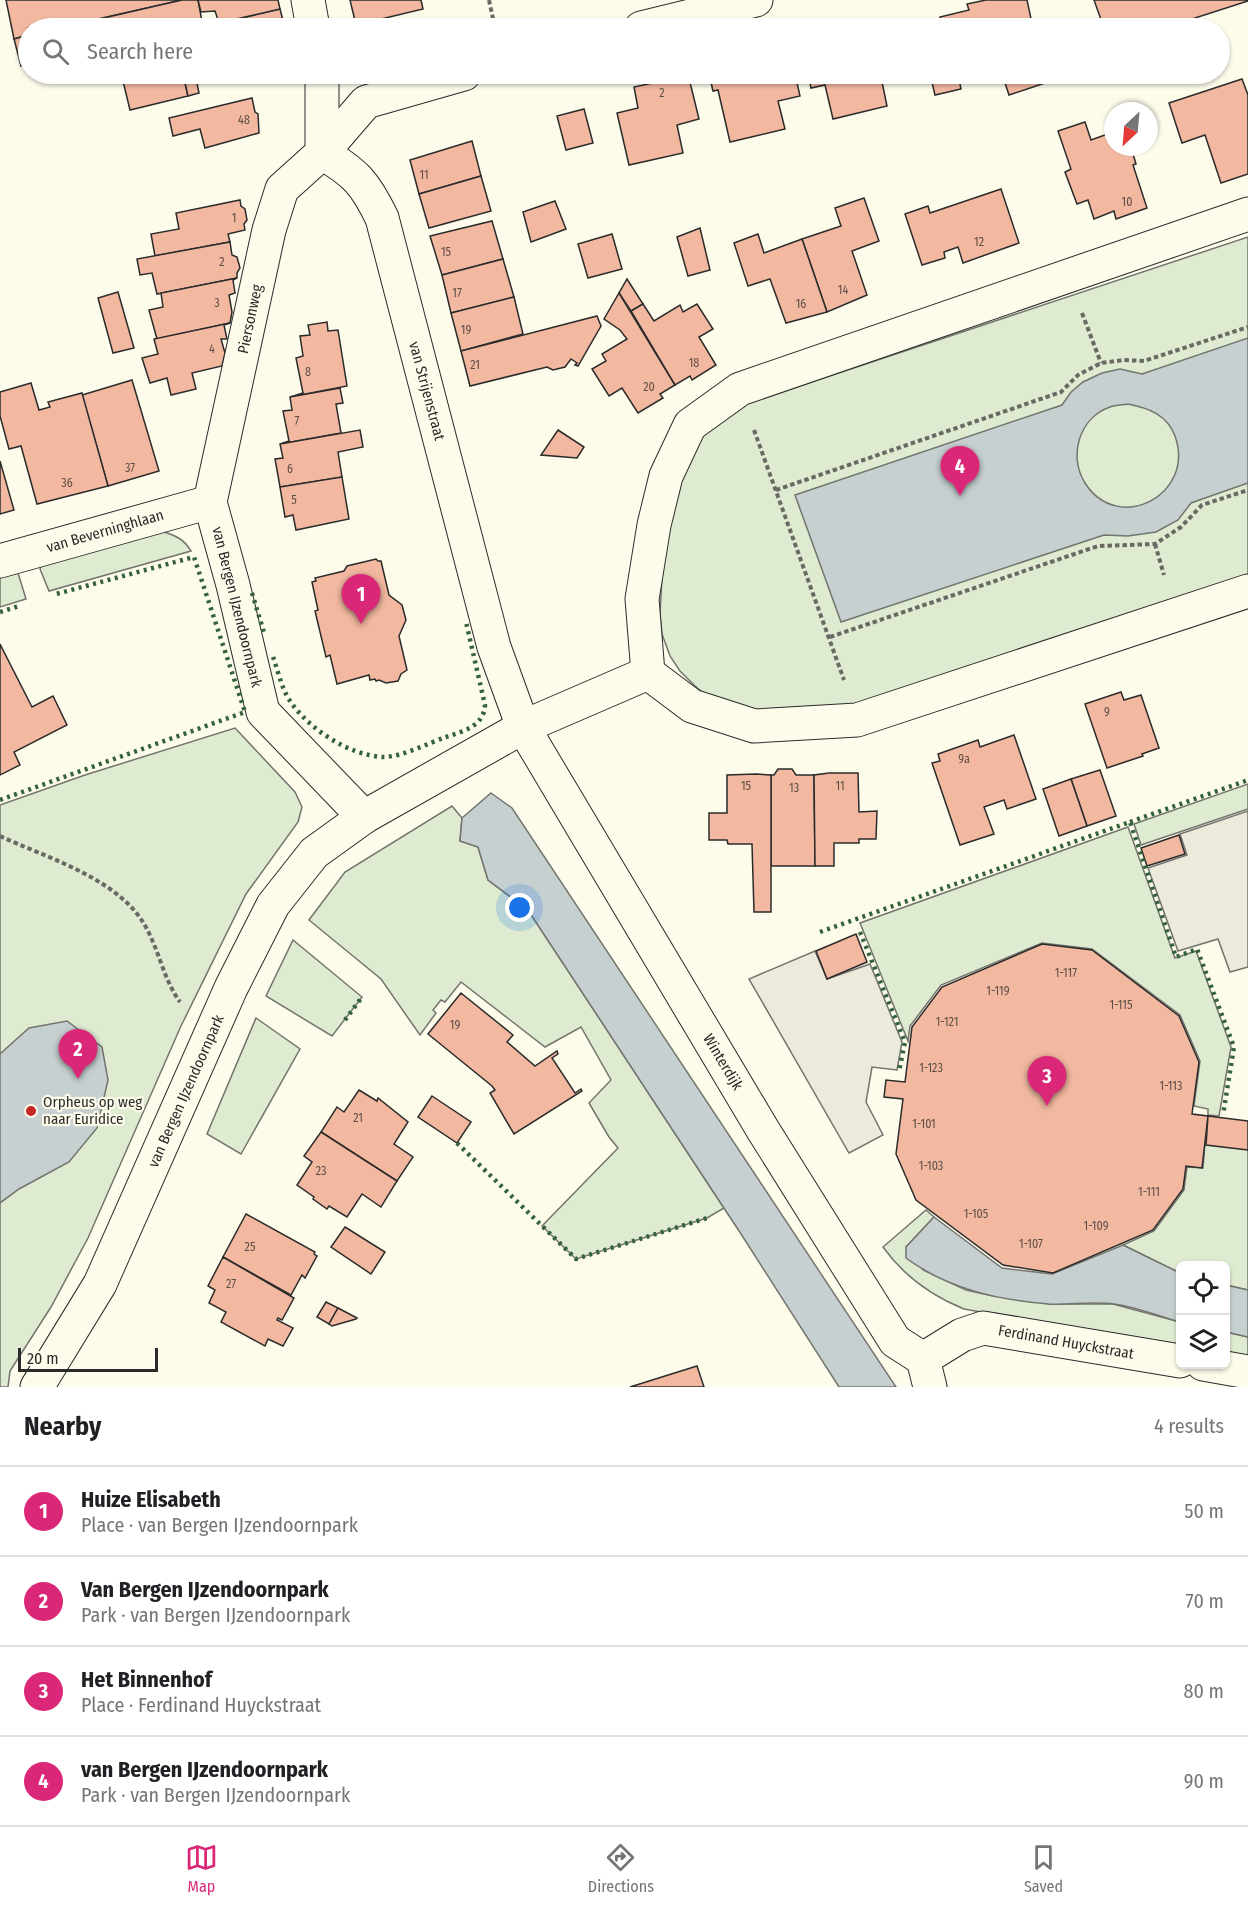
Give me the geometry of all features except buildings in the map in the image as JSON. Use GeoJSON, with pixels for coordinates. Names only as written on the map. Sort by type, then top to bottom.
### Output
{"type":"FeatureCollection","features":[{"type":"Feature","properties":{"kind":"street"},"geometry":{"type":"LineString","coordinates":[[308,0],[311,18]]}},
{"type":"Feature","properties":{"kind":"street"},"geometry":{"type":"LineString","coordinates":[[681,18],[756,0]]}},
{"type":"Feature","properties":{"kind":"street"},"geometry":{"type":"LineString","coordinates":[[322,84],[322,153]]}},
{"type":"Feature","properties":{"kind":"street","name":"Piersonweg"},"geometry":{"type":"LineString","coordinates":[[210,502],[269,231],[282,189],[322,153],[366,102],[429,84]]}},
{"type":"Feature","properties":{"kind":"street","name":"van Strijenstraat"},"geometry":{"type":"LineString","coordinates":[[322,153],[346,167],[368,190],[382,218],[494,647],[523,727]]}},
{"type":"Feature","properties":{"kind":"street"},"geometry":{"type":"LineString","coordinates":[[1248,214],[740,389],[690,425],[666,476],[654,525],[642,599],[648,673],[692,705],[754,726],[857,720],[1248,591]]}},
{"type":"Feature","properties":{"kind":"street","name":"van Bergen IJzendoornpark"},"geometry":{"type":"LineString","coordinates":[[210,502],[233,585],[263,712],[364,817]]}},
{"type":"Feature","properties":{"kind":"street","name":"van Beverninghlaan"},"geometry":{"type":"LineString","coordinates":[[0,561],[210,502]]}},
{"type":"Feature","properties":{"kind":"street","name":"van Bergen IJzendoornpark"},"geometry":{"type":"LineString","coordinates":[[37,1387],[100,1284],[231,988],[273,905],[314,853],[364,817],[523,727],[648,673]]}},
{"type":"Feature","properties":{"kind":"street","name":"Winterdijk"},"geometry":{"type":"LineString","coordinates":[[523,727],[763,1130],[895,1341],[927,1373]]}},
{"type":"Feature","properties":{"kind":"street","name":"Ferdinand Huyckstraat"},"geometry":{"type":"LineString","coordinates":[[927,1373],[962,1335],[983,1328],[1176,1360]]}},
{"type":"Feature","properties":{"kind":"street"},"geometry":{"type":"LineString","coordinates":[[1229,1369],[1248,1372]]}},
{"type":"Feature","properties":{"kind":"path"},"geometry":{"type":"LineString","coordinates":[[489,0],[493,18]]}},
{"type":"Feature","properties":{"kind":"path"},"geometry":{"type":"LineString","coordinates":[[1068,276],[1101,363]]}},
{"type":"Feature","properties":{"kind":"path"},"geometry":{"type":"LineString","coordinates":[[776,490],[1060,392],[1078,375],[1101,363],[1124,360],[1144,361],[1248,327]]}},
{"type":"Feature","properties":{"kind":"path"},"geometry":{"type":"LineString","coordinates":[[740,389],[830,637],[857,720]]}},
{"type":"Feature","properties":{"kind":"path"},"geometry":{"type":"LineString","coordinates":[[830,637],[1098,546],[1155,544],[1181,527],[1202,506],[1248,490]]}},
{"type":"Feature","properties":{"kind":"path"},"geometry":{"type":"LineString","coordinates":[[0,837],[54,859],[117,895],[139,916],[159,953],[173,992],[186,1009]]}},
{"type":"Feature","properties":{"kind":"green space"},"geometry":{"type":"Polygon","coordinates":[[[1248,237],[1248,579],[859,709],[775,717],[716,703],[680,671],[670,656],[662,634],[660,614],[665,521],[696,444],[713,424],[736,407],[1248,237]]]}},
{"type":"Feature","properties":{"kind":"green space"},"geometry":{"type":"Polygon","coordinates":[[[161,531],[179,538],[191,551],[49,591],[40,569],[41,566],[161,531]]]}},
{"type":"Feature","properties":{"kind":"green space"},"geometry":{"type":"Polygon","coordinates":[[[15,570],[26,599],[0,607],[0,573],[15,570]]]}},
{"type":"Feature","properties":{"kind":"green space"},"geometry":{"type":"Polygon","coordinates":[[[235,728],[295,792],[302,807],[298,822],[246,894],[181,1026],[88,1238],[51,1307],[10,1371],[8,1387],[0,1387],[0,805],[85,775],[235,728]]]}},
{"type":"Feature","properties":{"kind":"green space"},"geometry":{"type":"Polygon","coordinates":[[[1248,784],[1248,809],[1141,845],[1134,824],[1248,784]]]}},
{"type":"Feature","properties":{"kind":"green space"},"geometry":{"type":"Polygon","coordinates":[[[452,806],[462,818],[460,841],[478,847],[488,880],[528,910],[724,1208],[707,1218],[576,1259],[542,1226],[618,1148],[589,1103],[611,1080],[581,1027],[545,1047],[461,982],[445,1002],[441,1000],[433,1010],[436,1013],[420,1035],[381,979],[309,920],[345,872],[452,806]]]}},
{"type":"Feature","properties":{"kind":"green space"},"geometry":{"type":"Polygon","coordinates":[[[1128,827],[1175,958],[1196,951],[1231,1047],[1219,1116],[1208,1115],[1208,1109],[1194,1106],[1200,1061],[1180,1015],[1092,949],[1042,943],[941,985],[910,1026],[908,1041],[860,923],[1128,827]]]}},
{"type":"Feature","properties":{"kind":"green space"},"geometry":{"type":"Polygon","coordinates":[[[293,940],[362,997],[332,1036],[266,996],[293,940]]]}},
{"type":"Feature","properties":{"kind":"green space"},"geometry":{"type":"Polygon","coordinates":[[[256,1018],[300,1049],[241,1154],[207,1134],[256,1018]]]}},
{"type":"Feature","properties":{"kind":"green space"},"geometry":{"type":"Polygon","coordinates":[[[1205,1142],[1248,1148],[1248,1290],[1230,1286],[1230,1261],[1176,1261],[1176,1271],[1123,1245],[1154,1231],[1184,1190],[1187,1167],[1203,1168],[1205,1142]]]}},
{"type":"Feature","properties":{"kind":"green space"},"geometry":{"type":"Polygon","coordinates":[[[926,1210],[934,1217],[906,1247],[923,1270],[966,1290],[993,1296],[1050,1304],[1113,1304],[1176,1321],[1176,1346],[964,1309],[919,1284],[883,1247],[926,1210]]]}},
{"type":"Feature","properties":{"kind":"green space"},"geometry":{"type":"Polygon","coordinates":[[[1230,1333],[1248,1337],[1248,1359],[1230,1356],[1230,1333]]]}},
{"type":"Feature","properties":{"kind":"shaded area"},"geometry":{"type":"Polygon","coordinates":[[[1248,338],[1248,483],[1191,503],[1178,520],[1156,532],[1128,536],[1104,535],[841,622],[795,495],[1062,405],[1071,392],[1083,382],[1102,373],[1120,369],[1142,374],[1248,338]],[[1128,404],[1115,406],[1099,412],[1084,429],[1077,450],[1077,461],[1085,483],[1099,498],[1116,506],[1134,507],[1150,501],[1164,491],[1174,476],[1179,457],[1175,436],[1167,423],[1150,410],[1128,404]]]}},
{"type":"Feature","properties":{"kind":"shaded area"},"geometry":{"type":"Polygon","coordinates":[[[491,793],[512,808],[896,1387],[839,1387],[528,910],[488,880],[478,847],[460,841],[462,818],[491,793]]]}},
{"type":"Feature","properties":{"kind":"shaded area"},"geometry":{"type":"Polygon","coordinates":[[[1248,811],[1248,967],[1230,972],[1218,939],[1178,951],[1148,868],[1187,855],[1180,834],[1248,811]]]}},
{"type":"Feature","properties":{"kind":"shaded area"},"geometry":{"type":"Polygon","coordinates":[[[815,951],[827,979],[870,964],[902,1042],[897,1070],[872,1067],[866,1102],[883,1135],[849,1153],[749,979],[815,951]]]}},
{"type":"Feature","properties":{"kind":"shaded area"},"geometry":{"type":"Polygon","coordinates":[[[67,1021],[102,1047],[108,1080],[97,1128],[69,1162],[19,1189],[0,1203],[0,1054],[29,1028],[67,1021]]]}},
{"type":"Feature","properties":{"kind":"shaded area"},"geometry":{"type":"Polygon","coordinates":[[[934,1217],[1002,1268],[1052,1274],[1123,1245],[1176,1271],[1176,1321],[1114,1304],[1049,1304],[992,1296],[956,1285],[922,1269],[906,1258],[906,1247],[934,1217]]]}},
{"type":"Feature","properties":{"kind":"shaded area"},"geometry":{"type":"Polygon","coordinates":[[[1230,1286],[1248,1290],[1248,1337],[1230,1333],[1230,1286]]]}},
{"type":"Feature","properties":{"kind":"hedge"},"geometry":{"type":"LineString","coordinates":[[0,800],[245,712],[194,557],[56,594]]}},
{"type":"Feature","properties":{"kind":"hedge"},"geometry":{"type":"LineString","coordinates":[[252,593],[265,636]]}},
{"type":"Feature","properties":{"kind":"hedge"},"geometry":{"type":"LineString","coordinates":[[0,612],[19,606]]}},
{"type":"Feature","properties":{"kind":"hedge"},"geometry":{"type":"LineString","coordinates":[[273,657],[285,692],[292,704],[314,727],[341,745],[356,751],[371,756],[392,756],[466,730],[481,718],[485,705],[466,622]]}},
{"type":"Feature","properties":{"kind":"hedge"},"geometry":{"type":"LineString","coordinates":[[1130,822],[1248,780]]}},
{"type":"Feature","properties":{"kind":"hedge"},"geometry":{"type":"LineString","coordinates":[[820,932],[1130,822],[1176,957],[1197,949],[1234,1047],[1223,1115]]}},
{"type":"Feature","properties":{"kind":"hedge"},"geometry":{"type":"LineString","coordinates":[[860,932],[905,1042],[899,1071]]}},
{"type":"Feature","properties":{"kind":"hedge"},"geometry":{"type":"LineString","coordinates":[[345,1020],[362,997]]}},
{"type":"Feature","properties":{"kind":"hedge"},"geometry":{"type":"LineString","coordinates":[[457,1143],[576,1259],[707,1218]]}},
{"type":"Feature","properties":{"kind":"place","name":"van Bergen IJzendoornpark"},"geometry":{"type":"Point","coordinates":[960,496]}},
{"type":"Feature","properties":{"kind":"place","name":"Huize Elisabeth"},"geometry":{"type":"Point","coordinates":[361,624]}},
{"type":"Feature","properties":{"kind":"place","name":"Van Bergen IJzendoornpark"},"geometry":{"type":"Point","coordinates":[78,1079]}},
{"type":"Feature","properties":{"kind":"place","name":"Het Binnenhof"},"geometry":{"type":"Point","coordinates":[1047,1106]}},
{"type":"Feature","properties":{"kind":"place","name":"Orpheus op weg naar Euridice"},"geometry":{"type":"Point","coordinates":[31,1111]}}]}
